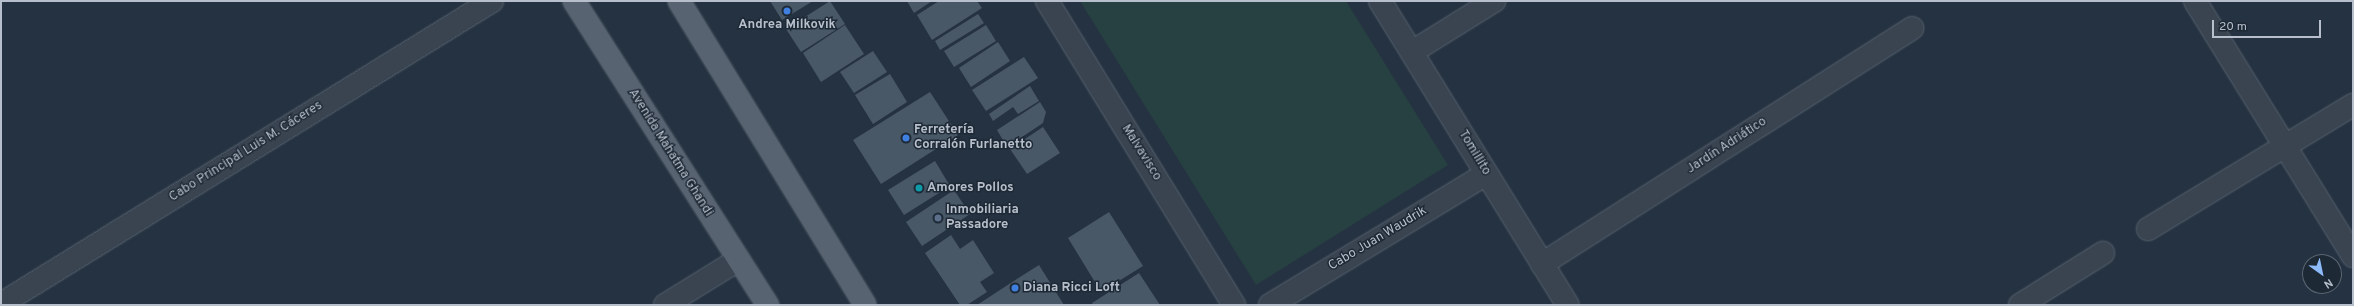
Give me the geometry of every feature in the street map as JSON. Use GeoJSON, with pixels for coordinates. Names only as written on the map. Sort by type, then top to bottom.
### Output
{"type":"FeatureCollection","features":[{"type":"Feature","properties":{"kind":"main road","name":"Avenida Mahatma Ghandi"},"geometry":{"type":"LineString","coordinates":[[574,1],[768,305]]}},
{"type":"Feature","properties":{"kind":"main road"},"geometry":{"type":"LineString","coordinates":[[679,1],[865,305]]}},
{"type":"Feature","properties":{"kind":"street","name":"Cabo Principal Luis M. Cáceres"},"geometry":{"type":"LineString","coordinates":[[1,304],[492,1]]}},
{"type":"Feature","properties":{"kind":"street","name":"Malvavisco"},"geometry":{"type":"LineString","coordinates":[[1047,1],[1234,305]]}},
{"type":"Feature","properties":{"kind":"street","name":"Tomillito"},"geometry":{"type":"LineString","coordinates":[[1380,1],[1568,305]]}},
{"type":"Feature","properties":{"kind":"street"},"geometry":{"type":"LineString","coordinates":[[1412,52],[1494,1]]}},
{"type":"Feature","properties":{"kind":"street"},"geometry":{"type":"LineString","coordinates":[[2195,1],[2353,256]]}},
{"type":"Feature","properties":{"kind":"street","name":"Jardín Adriático"},"geometry":{"type":"LineString","coordinates":[[1542,264],[1912,28]]}},
{"type":"Feature","properties":{"kind":"street"},"geometry":{"type":"LineString","coordinates":[[2148,229],[2353,105]]}},
{"type":"Feature","properties":{"kind":"street","name":"Cabo Juan Waudrik"},"geometry":{"type":"LineString","coordinates":[[1270,305],[1486,174]]}},
{"type":"Feature","properties":{"kind":"street"},"geometry":{"type":"LineString","coordinates":[[2020,305],[2103,253]]}},
{"type":"Feature","properties":{"kind":"street"},"geometry":{"type":"LineString","coordinates":[[665,305],[738,260]]}},
{"type":"Feature","properties":{"kind":"green space"},"geometry":{"type":"Polygon","coordinates":[[[1080,1],[1346,1],[1448,165],[1256,285],[1080,1]]]}},
{"type":"Feature","properties":{"kind":"building","name":"Andrea Milkovik"},"geometry":{"type":"Polygon","coordinates":[[[770,1],[813,1],[782,20],[770,1]]]}},
{"type":"Feature","properties":{"kind":"building"},"geometry":{"type":"Polygon","coordinates":[[[830,1],[845,24],[801,52],[786,29],[830,1]]]}},
{"type":"Feature","properties":{"kind":"building"},"geometry":{"type":"Polygon","coordinates":[[[907,1],[932,1],[914,13],[907,1]]]}},
{"type":"Feature","properties":{"kind":"building"},"geometry":{"type":"Polygon","coordinates":[[[939,1],[977,1],[982,8],[932,40],[917,15],[939,1]]]}},
{"type":"Feature","properties":{"kind":"building"},"geometry":{"type":"Polygon","coordinates":[[[978,14],[984,23],[940,50],[935,41],[978,14]]]}},
{"type":"Feature","properties":{"kind":"building"},"geometry":{"type":"Polygon","coordinates":[[[845,25],[864,54],[821,82],[803,53],[845,25]]]}},
{"type":"Feature","properties":{"kind":"building"},"geometry":{"type":"Polygon","coordinates":[[[986,25],[996,41],[954,67],[944,51],[986,25]]]}},
{"type":"Feature","properties":{"kind":"building"},"geometry":{"type":"Polygon","coordinates":[[[998,42],[1010,61],[971,87],[959,68],[998,42]]]}},
{"type":"Feature","properties":{"kind":"building"},"geometry":{"type":"Polygon","coordinates":[[[873,51],[887,72],[854,93],[840,72],[873,51]]]}},
{"type":"Feature","properties":{"kind":"building"},"geometry":{"type":"Polygon","coordinates":[[[1024,57],[1038,78],[986,111],[972,90],[1024,57]]]}},
{"type":"Feature","properties":{"kind":"building"},"geometry":{"type":"Polygon","coordinates":[[[890,74],[907,102],[873,124],[855,95],[890,74]]]}},
{"type":"Feature","properties":{"kind":"building"},"geometry":{"type":"Polygon","coordinates":[[[1030,86],[1039,101],[1018,114],[1013,107],[993,121],[989,114],[1030,86]]]}},
{"type":"Feature","properties":{"kind":"building","name":"Ferretería Corralón Furlanetto"},"geometry":{"type":"Polygon","coordinates":[[[930,92],[958,135],[881,184],[853,140],[930,92]]]}},
{"type":"Feature","properties":{"kind":"building"},"geometry":{"type":"Polygon","coordinates":[[[1040,102],[1046,112],[1043,123],[1007,147],[997,130],[1040,102]]]}},
{"type":"Feature","properties":{"kind":"building"},"geometry":{"type":"Polygon","coordinates":[[[1043,127],[1060,153],[1027,174],[1010,149],[1043,127]]]}},
{"type":"Feature","properties":{"kind":"building","name":"Amores Pollos"},"geometry":{"type":"Polygon","coordinates":[[[935,161],[950,186],[904,215],[888,190],[935,161]]]}},
{"type":"Feature","properties":{"kind":"building","name":"Inmobiliaria Passadore"},"geometry":{"type":"Polygon","coordinates":[[[954,190],[970,214],[922,246],[906,222],[954,190]]]}},
{"type":"Feature","properties":{"kind":"building"},"geometry":{"type":"Polygon","coordinates":[[[1109,212],[1143,266],[1101,292],[1068,238],[1109,212]]]}},
{"type":"Feature","properties":{"kind":"building"},"geometry":{"type":"Polygon","coordinates":[[[951,235],[960,249],[973,240],[994,273],[980,282],[987,292],[967,305],[960,305],[925,253],[951,235]]]}},
{"type":"Feature","properties":{"kind":"building"},"geometry":{"type":"Polygon","coordinates":[[[1039,265],[1064,305],[977,305],[1020,277],[1039,265]]]}},
{"type":"Feature","properties":{"kind":"building"},"geometry":{"type":"Polygon","coordinates":[[[1139,273],[1160,305],[1093,305],[1092,303],[1139,273]]]}},
{"type":"Feature","properties":{"kind":"place","name":"Andrea Milkovik"},"geometry":{"type":"Point","coordinates":[787,11]}},
{"type":"Feature","properties":{"kind":"place","name":"Ferretería Corralón Furlanetto"},"geometry":{"type":"Point","coordinates":[906,138]}},
{"type":"Feature","properties":{"kind":"place","name":"Amores Pollos"},"geometry":{"type":"Point","coordinates":[919,188]}},
{"type":"Feature","properties":{"kind":"place","name":"Inmobiliaria Passadore"},"geometry":{"type":"Point","coordinates":[938,218]}},
{"type":"Feature","properties":{"kind":"place","name":"Diana Ricci Loft"},"geometry":{"type":"Point","coordinates":[1015,288]}}]}
